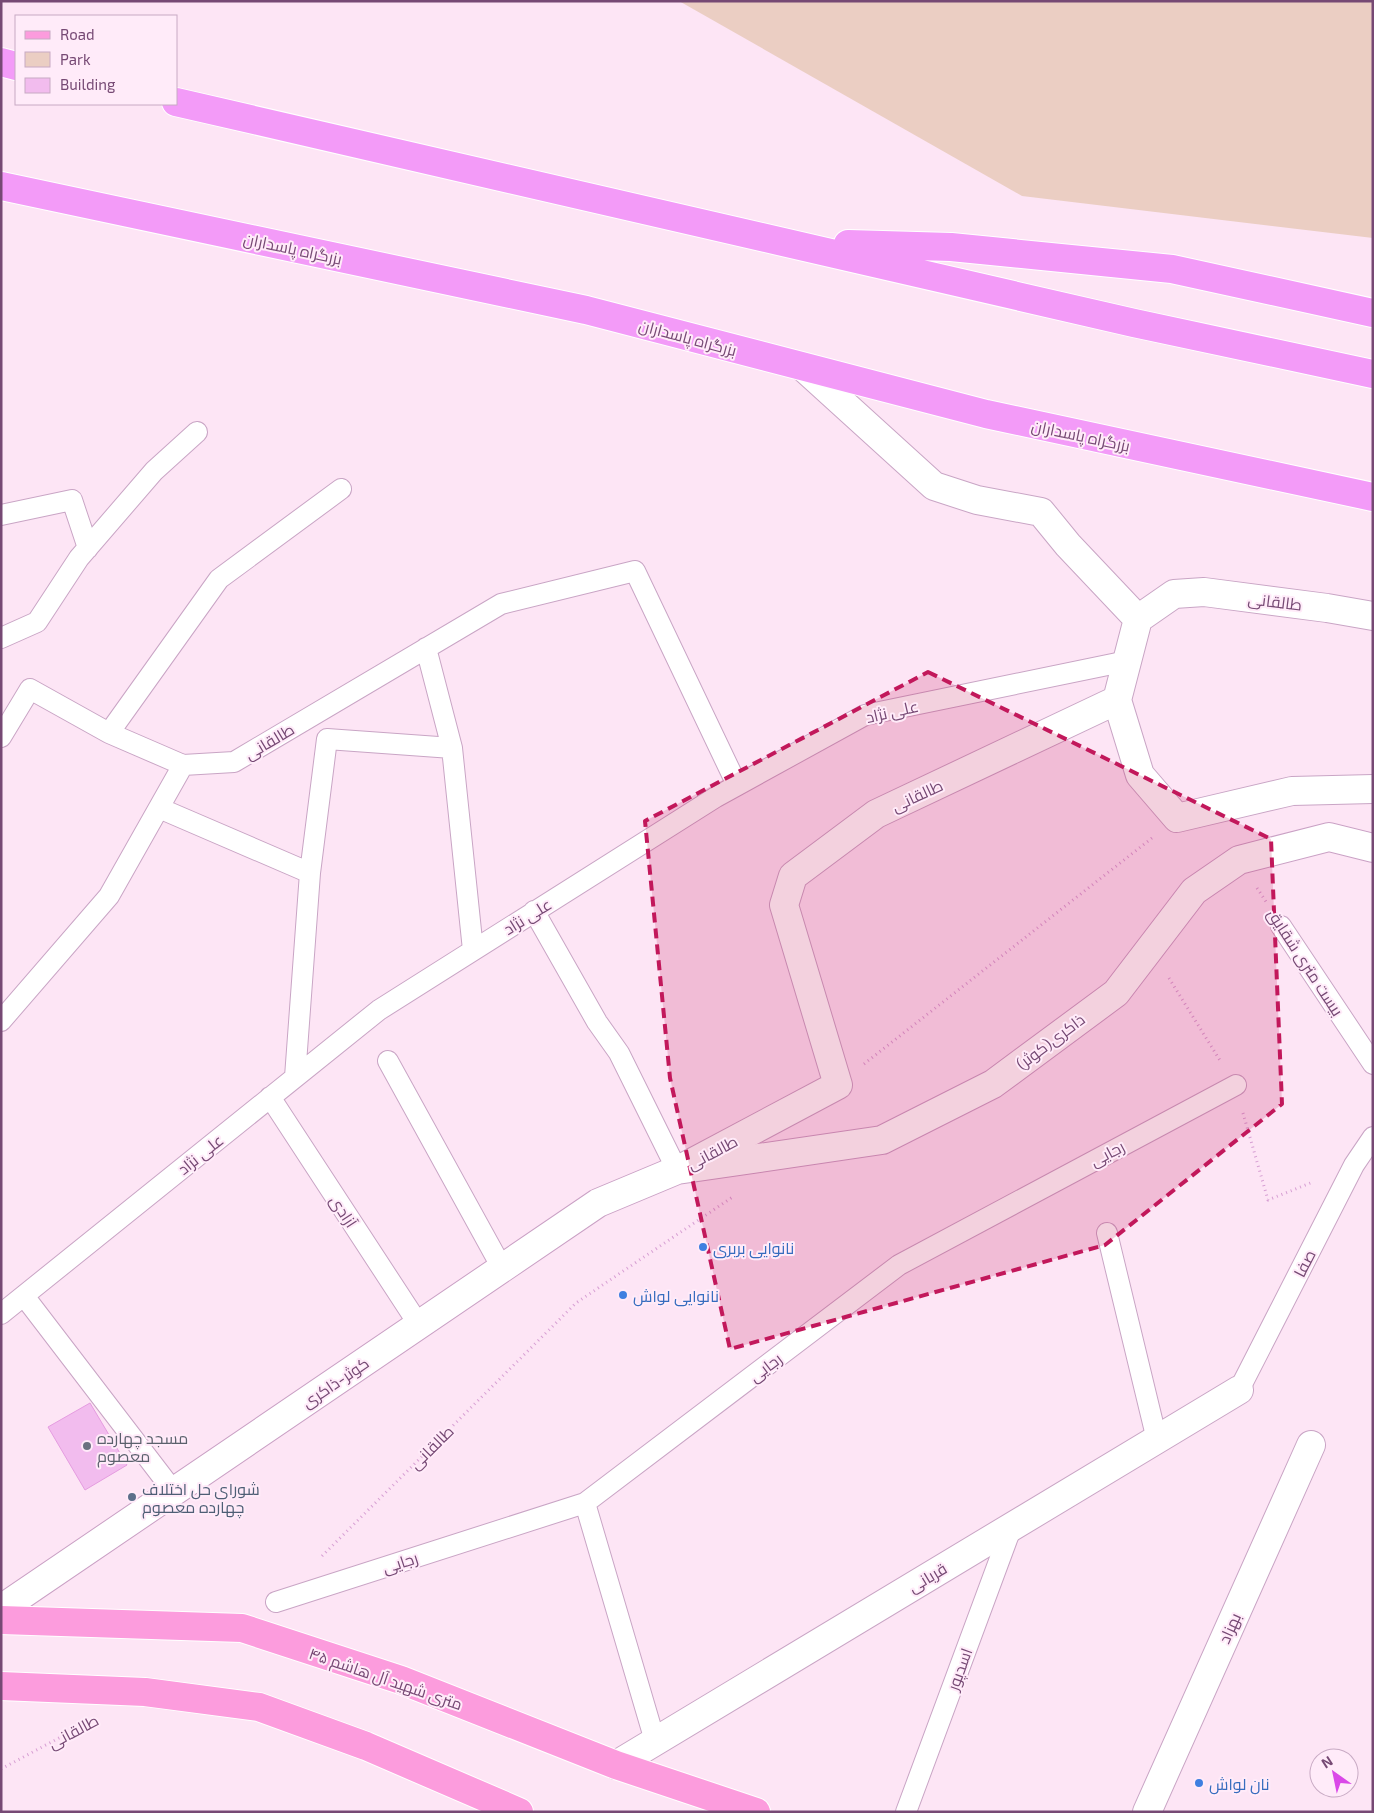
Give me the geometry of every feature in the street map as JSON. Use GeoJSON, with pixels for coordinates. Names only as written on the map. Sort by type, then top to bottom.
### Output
{"type":"FeatureCollection","features":[{"type":"Feature","properties":{"kind":"highway"},"geometry":{"type":"LineString","coordinates":[[1,62],[15,66]]}},
{"type":"Feature","properties":{"kind":"highway"},"geometry":{"type":"LineString","coordinates":[[178,102],[1134,323],[1373,374]]}},
{"type":"Feature","properties":{"kind":"highway","name":"بزرگراه پاسداران"},"geometry":{"type":"LineString","coordinates":[[1,186],[586,310],[986,414],[1373,497]]}},
{"type":"Feature","properties":{"kind":"highway"},"geometry":{"type":"LineString","coordinates":[[791,243],[951,247],[1172,269],[1373,312]]}},
{"type":"Feature","properties":{"kind":"main road","name":"۴۵ متری شهید آل هاشم"},"geometry":{"type":"LineString","coordinates":[[1,1620],[242,1628],[401,1680],[616,1765],[756,1812]]}},
{"type":"Feature","properties":{"kind":"main road"},"geometry":{"type":"LineString","coordinates":[[1,1686],[145,1692],[259,1707],[366,1746],[519,1812]]}},
{"type":"Feature","properties":{"kind":"street"},"geometry":{"type":"LineString","coordinates":[[803,367],[934,486],[977,500],[1041,512],[1068,545],[1138,619],[1117,700],[1140,775],[1178,818],[1292,790],[1373,789]]}},
{"type":"Feature","properties":{"kind":"street","name":"طالقانی"},"geometry":{"type":"LineString","coordinates":[[1138,619],[1174,594],[1204,592],[1373,616]]}},
{"type":"Feature","properties":{"kind":"street","name":"طالقانی"},"geometry":{"type":"LineString","coordinates":[[677,1170],[838,1085],[784,905],[793,876],[876,814],[1117,700]]}},
{"type":"Feature","properties":{"kind":"street","name":"ذاکری(کوثر)"},"geometry":{"type":"LineString","coordinates":[[677,1170],[882,1140],[992,1084],[1116,993],[1194,891],[1239,860],[1329,837],[1373,848]]}},
{"type":"Feature","properties":{"kind":"street","name":"کوثر-ذاکری"},"geometry":{"type":"LineString","coordinates":[[1,1609],[598,1203],[677,1170]]}},
{"type":"Feature","properties":{"kind":"street","name":"قربانی"},"geometry":{"type":"LineString","coordinates":[[616,1765],[1239,1390]]}},
{"type":"Feature","properties":{"kind":"street","name":"بهزاد"},"geometry":{"type":"LineString","coordinates":[[1147,1812],[1312,1445]]}},
{"type":"Feature","properties":{"kind":"lane"},"geometry":{"type":"LineString","coordinates":[[1,638],[37,622],[79,558],[154,471],[197,432]]}},
{"type":"Feature","properties":{"kind":"lane"},"geometry":{"type":"LineString","coordinates":[[109,732],[219,579],[341,489]]}},
{"type":"Feature","properties":{"kind":"lane"},"geometry":{"type":"LineString","coordinates":[[1,514],[72,500],[88,548]]}},
{"type":"Feature","properties":{"kind":"lane","name":"طالقانی"},"geometry":{"type":"LineString","coordinates":[[183,765],[234,762],[501,604],[635,571],[737,785]]}},
{"type":"Feature","properties":{"kind":"lane"},"geometry":{"type":"LineString","coordinates":[[426,648],[452,748],[473,950]]}},
{"type":"Feature","properties":{"kind":"lane","name":"علی نژاد"},"geometry":{"type":"LineString","coordinates":[[1,1314],[379,1010],[716,797],[865,715],[1127,661]]}},
{"type":"Feature","properties":{"kind":"lane"},"geometry":{"type":"LineString","coordinates":[[1,737],[30,689],[109,732],[183,765],[109,896],[3,1016]]}},
{"type":"Feature","properties":{"kind":"lane"},"geometry":{"type":"LineString","coordinates":[[295,1077],[310,873],[327,740],[452,748]]}},
{"type":"Feature","properties":{"kind":"lane"},"geometry":{"type":"LineString","coordinates":[[158,808],[310,873]]}},
{"type":"Feature","properties":{"kind":"lane"},"geometry":{"type":"LineString","coordinates":[[534,912],[597,1022],[619,1053],[677,1170]]}},
{"type":"Feature","properties":{"kind":"lane","name":"بیست متری شقایق"},"geometry":{"type":"LineString","coordinates":[[1281,926],[1373,1064]]}},
{"type":"Feature","properties":{"kind":"lane"},"geometry":{"type":"LineString","coordinates":[[388,1061],[502,1268]]}},
{"type":"Feature","properties":{"kind":"lane","name":"رجایی"},"geometry":{"type":"LineString","coordinates":[[276,1602],[585,1503],[899,1265],[1236,1085]]}},
{"type":"Feature","properties":{"kind":"lane","name":"آزادی"},"geometry":{"type":"LineString","coordinates":[[270,1097],[419,1325]]}},
{"type":"Feature","properties":{"kind":"lane","name":"صفا"},"geometry":{"type":"LineString","coordinates":[[1239,1390],[1354,1165],[1373,1137]]}},
{"type":"Feature","properties":{"kind":"lane"},"geometry":{"type":"LineString","coordinates":[[1108,1233],[1157,1440]]}},
{"type":"Feature","properties":{"kind":"lane"},"geometry":{"type":"LineString","coordinates":[[24,1296],[174,1492]]}},
{"type":"Feature","properties":{"kind":"lane"},"geometry":{"type":"LineString","coordinates":[[585,1503],[655,1741]]}},
{"type":"Feature","properties":{"kind":"lane","name":"اسدپور"},"geometry":{"type":"LineString","coordinates":[[906,1812],[1012,1526]]}},
{"type":"Feature","properties":{"kind":"path"},"geometry":{"type":"LineString","coordinates":[[838,1085],[1178,818]]}},
{"type":"Feature","properties":{"kind":"path","name":"بیست متری شقایق"},"geometry":{"type":"LineString","coordinates":[[1239,860],[1281,926]]}},
{"type":"Feature","properties":{"kind":"path","name":"طالقانی"},"geometry":{"type":"LineString","coordinates":[[318,1560],[576,1303],[740,1192]]}},
{"type":"Feature","properties":{"kind":"path","name":"طالقانی"},"geometry":{"type":"LineString","coordinates":[[1,1769],[94,1720]]}},
{"type":"Feature","properties":{"kind":"highlighted area"},"geometry":{"type":"Polygon","coordinates":[[[928,672],[1271,839],[1282,1104],[1105,1245],[730,1349],[670,1078],[645,821],[928,672]]]}},
{"type":"Feature","properties":{"kind":"green space"},"geometry":{"type":"Polygon","coordinates":[[[679,1],[1373,1],[1373,238],[1022,196],[679,1]]]}},
{"type":"Feature","properties":{"kind":"building","name":"مسجد چهارده معصوم"},"geometry":{"type":"Polygon","coordinates":[[[90,1403],[127,1465],[85,1490],[48,1427],[90,1403]]]}},
{"type":"Feature","properties":{"kind":"place","name":"نانوایی بربری"},"geometry":{"type":"Point","coordinates":[703,1247]}},
{"type":"Feature","properties":{"kind":"place","name":"نانوایی لواش"},"geometry":{"type":"Point","coordinates":[623,1295]}},
{"type":"Feature","properties":{"kind":"place","name":"مسجد چهارده معصوم"},"geometry":{"type":"Point","coordinates":[87,1446]}},
{"type":"Feature","properties":{"kind":"place","name":"شورای حل اختلاف چهارده معصوم"},"geometry":{"type":"Point","coordinates":[132,1497]}},
{"type":"Feature","properties":{"kind":"place","name":"نان لواش"},"geometry":{"type":"Point","coordinates":[1199,1783]}}]}
